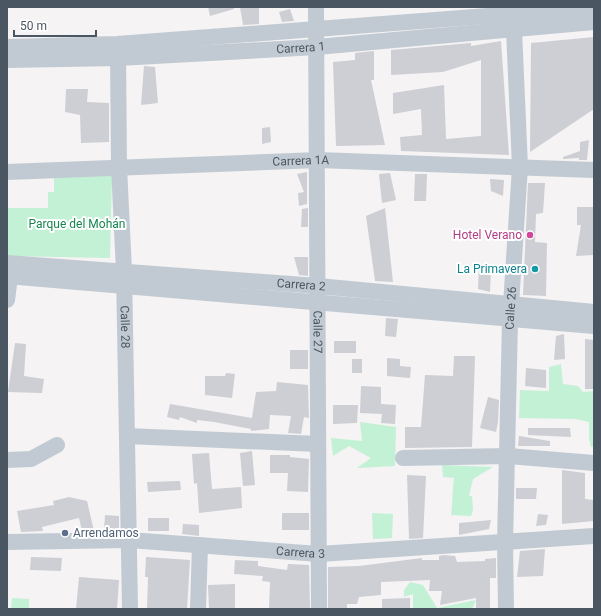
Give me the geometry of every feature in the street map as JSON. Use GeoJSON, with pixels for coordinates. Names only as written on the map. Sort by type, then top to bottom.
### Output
{"type":"FeatureCollection","features":[{"type":"Feature","properties":{"kind":"street","name":"Calle 27"},"geometry":{"type":"LineString","coordinates":[[316,7],[318,47],[319,609]]}},
{"type":"Feature","properties":{"kind":"street","name":"Carrera 1"},"geometry":{"type":"LineString","coordinates":[[7,47],[118,51],[318,47],[513,17],[594,8]]}},
{"type":"Feature","properties":{"kind":"street","name":"Carrera 1"},"geometry":{"type":"LineString","coordinates":[[7,60],[118,51],[317,29],[513,17],[594,22]]}},
{"type":"Feature","properties":{"kind":"street","name":"Calle 26"},"geometry":{"type":"LineString","coordinates":[[506,609],[505,543],[510,312],[520,167],[513,17]]}},
{"type":"Feature","properties":{"kind":"street","name":"Calle 28"},"geometry":{"type":"LineString","coordinates":[[118,51],[120,168],[125,278],[130,609]]}},
{"type":"Feature","properties":{"kind":"street","name":"Carrera 1A"},"geometry":{"type":"LineString","coordinates":[[7,172],[318,160],[594,170]]}},
{"type":"Feature","properties":{"kind":"street","name":"Carrera 2"},"geometry":{"type":"LineString","coordinates":[[8,272],[125,278],[318,294],[510,312],[594,326]]}},
{"type":"Feature","properties":{"kind":"street"},"geometry":{"type":"LineString","coordinates":[[7,300],[8,272]]}},
{"type":"Feature","properties":{"kind":"street","name":"Carrera 2"},"geometry":{"type":"LineString","coordinates":[[510,312],[594,312]]}},
{"type":"Feature","properties":{"kind":"street"},"geometry":{"type":"LineString","coordinates":[[127,436],[318,444]]}},
{"type":"Feature","properties":{"kind":"street"},"geometry":{"type":"LineString","coordinates":[[7,460],[31,459],[57,445]]}},
{"type":"Feature","properties":{"kind":"street"},"geometry":{"type":"LineString","coordinates":[[403,458],[508,456],[594,463]]}},
{"type":"Feature","properties":{"kind":"street","name":"Carrera 3"},"geometry":{"type":"LineString","coordinates":[[7,542],[129,540],[319,554],[594,536]]}},
{"type":"Feature","properties":{"kind":"street"},"geometry":{"type":"LineString","coordinates":[[198,609],[200,545]]}},
{"type":"Feature","properties":{"kind":"green space","name":"Parque del Mohán"},"geometry":{"type":"Polygon","coordinates":[[[54,175],[112,176],[110,258],[7,256],[7,208],[48,208],[48,192],[54,192],[54,175]]]}},
{"type":"Feature","properties":{"kind":"green space"},"geometry":{"type":"Polygon","coordinates":[[[561,364],[563,384],[578,386],[583,392],[594,391],[594,446],[591,447],[589,438],[589,422],[575,419],[519,418],[520,390],[549,391],[549,367],[561,364]]]}},
{"type":"Feature","properties":{"kind":"green space"},"geometry":{"type":"Polygon","coordinates":[[[360,422],[396,427],[395,466],[357,468],[371,458],[349,446],[333,456],[331,438],[362,441],[360,422]]]}},
{"type":"Feature","properties":{"kind":"green space"},"geometry":{"type":"Polygon","coordinates":[[[442,465],[493,467],[473,479],[469,496],[472,496],[473,510],[471,516],[451,515],[454,478],[443,477],[442,465]]]}},
{"type":"Feature","properties":{"kind":"green space"},"geometry":{"type":"Polygon","coordinates":[[[372,513],[393,514],[392,538],[373,539],[372,513]]]}},
{"type":"Feature","properties":{"kind":"green space"},"geometry":{"type":"Polygon","coordinates":[[[410,582],[423,585],[437,608],[476,600],[472,609],[413,609],[413,594],[404,597],[404,590],[410,582]]]}},
{"type":"Feature","properties":{"kind":"green space"},"geometry":{"type":"Polygon","coordinates":[[[12,598],[29,599],[29,609],[11,609],[12,598]]]}},
{"type":"Feature","properties":{"kind":"building"},"geometry":{"type":"Polygon","coordinates":[[[208,7],[234,7],[234,9],[210,16],[208,7]]]}},
{"type":"Feature","properties":{"kind":"building"},"geometry":{"type":"Polygon","coordinates":[[[240,7],[259,7],[259,24],[243,25],[240,7]]]}},
{"type":"Feature","properties":{"kind":"building"},"geometry":{"type":"Polygon","coordinates":[[[290,9],[294,21],[282,22],[279,12],[290,9]]]}},
{"type":"Feature","properties":{"kind":"building"},"geometry":{"type":"Polygon","coordinates":[[[594,37],[594,109],[530,152],[531,43],[594,37]]]}},
{"type":"Feature","properties":{"kind":"building"},"geometry":{"type":"Polygon","coordinates":[[[501,41],[509,155],[401,151],[400,137],[422,135],[421,109],[393,114],[393,93],[444,85],[446,139],[481,136],[481,60],[443,72],[391,75],[391,50],[471,43],[471,46],[501,41]]]}},
{"type":"Feature","properties":{"kind":"building"},"geometry":{"type":"Polygon","coordinates":[[[374,51],[374,80],[371,80],[385,145],[336,146],[333,62],[355,60],[355,53],[374,51]]]}},
{"type":"Feature","properties":{"kind":"building"},"geometry":{"type":"Polygon","coordinates":[[[144,66],[155,67],[158,103],[141,105],[144,66]]]}},
{"type":"Feature","properties":{"kind":"building"},"geometry":{"type":"Polygon","coordinates":[[[66,89],[88,89],[87,102],[109,103],[109,142],[81,143],[80,115],[65,112],[66,89]]]}},
{"type":"Feature","properties":{"kind":"building"},"geometry":{"type":"Polygon","coordinates":[[[270,127],[271,142],[262,144],[262,128],[270,127]]]}},
{"type":"Feature","properties":{"kind":"building"},"geometry":{"type":"Polygon","coordinates":[[[589,140],[587,160],[579,160],[579,158],[563,159],[563,157],[580,151],[580,142],[589,140]]]}},
{"type":"Feature","properties":{"kind":"building"},"geometry":{"type":"Polygon","coordinates":[[[307,172],[307,204],[299,206],[298,193],[304,192],[297,174],[307,172]]]}},
{"type":"Feature","properties":{"kind":"building"},"geometry":{"type":"Polygon","coordinates":[[[390,173],[396,200],[382,203],[379,174],[390,173]]]}},
{"type":"Feature","properties":{"kind":"building"},"geometry":{"type":"Polygon","coordinates":[[[415,174],[427,174],[426,201],[414,201],[415,174]]]}},
{"type":"Feature","properties":{"kind":"building"},"geometry":{"type":"Polygon","coordinates":[[[490,179],[504,180],[503,196],[491,191],[490,179]]]}},
{"type":"Feature","properties":{"kind":"building","name":"La Primavera"},"geometry":{"type":"Polygon","coordinates":[[[528,183],[545,183],[543,213],[536,214],[535,242],[547,243],[546,296],[523,295],[528,183]]]}},
{"type":"Feature","properties":{"kind":"building"},"geometry":{"type":"Polygon","coordinates":[[[577,207],[594,207],[594,255],[576,256],[581,225],[577,225],[577,207]]]}},
{"type":"Feature","properties":{"kind":"building"},"geometry":{"type":"Polygon","coordinates":[[[308,208],[308,227],[301,227],[302,209],[308,208]]]}},
{"type":"Feature","properties":{"kind":"building"},"geometry":{"type":"Polygon","coordinates":[[[385,208],[393,282],[375,281],[366,216],[385,208]]]}},
{"type":"Feature","properties":{"kind":"building"},"geometry":{"type":"Polygon","coordinates":[[[294,257],[308,257],[308,276],[299,275],[294,257]]]}},
{"type":"Feature","properties":{"kind":"building"},"geometry":{"type":"Polygon","coordinates":[[[479,266],[491,267],[490,292],[478,289],[479,266]]]}},
{"type":"Feature","properties":{"kind":"building"},"geometry":{"type":"Polygon","coordinates":[[[386,318],[398,319],[396,337],[385,336],[386,318]]]}},
{"type":"Feature","properties":{"kind":"building"},"geometry":{"type":"Polygon","coordinates":[[[564,334],[565,359],[554,360],[556,336],[564,334]]]}},
{"type":"Feature","properties":{"kind":"building"},"geometry":{"type":"Polygon","coordinates":[[[585,339],[594,340],[594,389],[585,389],[585,339]]]}},
{"type":"Feature","properties":{"kind":"building"},"geometry":{"type":"Polygon","coordinates":[[[334,341],[356,341],[356,353],[334,353],[334,341]]]}},
{"type":"Feature","properties":{"kind":"building"},"geometry":{"type":"Polygon","coordinates":[[[15,343],[26,344],[24,376],[44,379],[42,393],[8,392],[15,343]]]}},
{"type":"Feature","properties":{"kind":"building"},"geometry":{"type":"Polygon","coordinates":[[[290,350],[308,350],[308,369],[290,369],[290,350]]]}},
{"type":"Feature","properties":{"kind":"building"},"geometry":{"type":"Polygon","coordinates":[[[454,356],[475,356],[472,447],[405,448],[405,427],[421,427],[425,375],[453,376],[454,356]]]}},
{"type":"Feature","properties":{"kind":"building"},"geometry":{"type":"Polygon","coordinates":[[[387,358],[400,359],[400,366],[411,367],[410,378],[387,376],[387,358]]]}},
{"type":"Feature","properties":{"kind":"building"},"geometry":{"type":"Polygon","coordinates":[[[352,359],[362,359],[362,373],[352,373],[352,359]]]}},
{"type":"Feature","properties":{"kind":"building"},"geometry":{"type":"Polygon","coordinates":[[[526,368],[546,370],[546,388],[525,386],[526,368]]]}},
{"type":"Feature","properties":{"kind":"building"},"geometry":{"type":"Polygon","coordinates":[[[226,373],[235,374],[232,398],[205,395],[205,376],[225,376],[226,373]]]}},
{"type":"Feature","properties":{"kind":"building"},"geometry":{"type":"Polygon","coordinates":[[[277,382],[308,385],[309,418],[304,417],[301,434],[288,433],[291,416],[270,415],[269,429],[251,431],[251,429],[214,422],[197,420],[197,423],[180,417],[179,420],[167,417],[170,404],[252,418],[256,392],[276,391],[277,382]]]}},
{"type":"Feature","properties":{"kind":"building"},"geometry":{"type":"Polygon","coordinates":[[[361,386],[381,387],[381,404],[396,405],[395,424],[381,423],[382,414],[360,413],[361,386]]]}},
{"type":"Feature","properties":{"kind":"building"},"geometry":{"type":"Polygon","coordinates":[[[488,397],[499,400],[496,432],[480,428],[488,397]]]}},
{"type":"Feature","properties":{"kind":"building"},"geometry":{"type":"Polygon","coordinates":[[[333,405],[358,405],[357,423],[333,424],[333,405]]]}},
{"type":"Feature","properties":{"kind":"building"},"geometry":{"type":"Polygon","coordinates":[[[528,428],[570,428],[571,437],[528,435],[528,428]]]}},
{"type":"Feature","properties":{"kind":"building"},"geometry":{"type":"Polygon","coordinates":[[[519,436],[550,441],[550,446],[518,446],[519,436]]]}},
{"type":"Feature","properties":{"kind":"building"},"geometry":{"type":"Polygon","coordinates":[[[252,451],[255,485],[243,486],[240,453],[252,451]]]}},
{"type":"Feature","properties":{"kind":"building"},"geometry":{"type":"Polygon","coordinates":[[[209,453],[212,489],[241,487],[242,508],[199,513],[197,483],[194,484],[192,454],[209,453]]]}},
{"type":"Feature","properties":{"kind":"building"},"geometry":{"type":"Polygon","coordinates":[[[270,455],[290,455],[290,457],[309,459],[308,492],[287,491],[288,473],[270,473],[270,455]]]}},
{"type":"Feature","properties":{"kind":"building"},"geometry":{"type":"Polygon","coordinates":[[[562,470],[585,473],[585,499],[594,500],[594,521],[562,524],[562,470]]]}},
{"type":"Feature","properties":{"kind":"building"},"geometry":{"type":"Polygon","coordinates":[[[407,475],[426,476],[423,538],[409,539],[407,475]]]}},
{"type":"Feature","properties":{"kind":"building"},"geometry":{"type":"Polygon","coordinates":[[[180,481],[181,490],[148,492],[147,482],[180,481]]]}},
{"type":"Feature","properties":{"kind":"building"},"geometry":{"type":"Polygon","coordinates":[[[516,488],[537,488],[536,499],[516,499],[516,488]]]}},
{"type":"Feature","properties":{"kind":"building"},"geometry":{"type":"Polygon","coordinates":[[[69,497],[87,501],[94,531],[82,531],[79,518],[42,527],[43,531],[21,532],[17,511],[54,505],[53,501],[69,497]]]}},
{"type":"Feature","properties":{"kind":"building"},"geometry":{"type":"Polygon","coordinates":[[[282,513],[309,513],[309,530],[282,530],[282,513]]]}},
{"type":"Feature","properties":{"kind":"building"},"geometry":{"type":"Polygon","coordinates":[[[538,514],[548,515],[546,525],[536,526],[538,514]]]}},
{"type":"Feature","properties":{"kind":"building"},"geometry":{"type":"Polygon","coordinates":[[[105,515],[119,516],[119,531],[104,530],[105,515]]]}},
{"type":"Feature","properties":{"kind":"building"},"geometry":{"type":"Polygon","coordinates":[[[148,518],[169,518],[169,531],[148,531],[148,518]]]}},
{"type":"Feature","properties":{"kind":"building"},"geometry":{"type":"Polygon","coordinates":[[[491,520],[489,529],[459,535],[459,523],[491,520]]]}},
{"type":"Feature","properties":{"kind":"building"},"geometry":{"type":"Polygon","coordinates":[[[183,524],[199,525],[199,536],[182,534],[183,524]]]}},
{"type":"Feature","properties":{"kind":"building"},"geometry":{"type":"Polygon","coordinates":[[[545,549],[543,576],[517,577],[520,551],[545,549]]]}},
{"type":"Feature","properties":{"kind":"building"},"geometry":{"type":"Polygon","coordinates":[[[439,556],[455,556],[457,562],[485,561],[485,559],[496,558],[496,578],[490,578],[490,609],[476,609],[476,598],[440,605],[442,591],[429,591],[430,580],[381,582],[381,595],[359,597],[357,604],[347,604],[347,609],[328,609],[328,567],[359,566],[422,558],[422,560],[439,560],[439,556]]]}},
{"type":"Feature","properties":{"kind":"building"},"geometry":{"type":"Polygon","coordinates":[[[31,557],[62,558],[61,571],[30,570],[31,557]]]}},
{"type":"Feature","properties":{"kind":"building"},"geometry":{"type":"Polygon","coordinates":[[[146,557],[190,560],[187,609],[147,609],[148,577],[145,577],[146,557]]]}},
{"type":"Feature","properties":{"kind":"building"},"geometry":{"type":"Polygon","coordinates":[[[235,560],[258,561],[258,566],[287,570],[288,564],[309,565],[310,609],[269,609],[270,582],[262,581],[263,576],[234,574],[235,560]]]}},
{"type":"Feature","properties":{"kind":"building"},"geometry":{"type":"Polygon","coordinates":[[[79,577],[119,580],[117,609],[76,609],[79,577]]]}},
{"type":"Feature","properties":{"kind":"building"},"geometry":{"type":"Polygon","coordinates":[[[235,584],[235,609],[209,609],[208,585],[235,584]]]}},
{"type":"Feature","properties":{"kind":"building"},"geometry":{"type":"Polygon","coordinates":[[[410,598],[410,609],[382,609],[382,599],[410,598]]]}},
{"type":"Feature","properties":{"kind":"place","name":"Hotel Verano"},"geometry":{"type":"Point","coordinates":[530,235]}},
{"type":"Feature","properties":{"kind":"place","name":"La Primavera"},"geometry":{"type":"Point","coordinates":[535,269]}},
{"type":"Feature","properties":{"kind":"place","name":"Arrendamos"},"geometry":{"type":"Point","coordinates":[65,533]}}]}
